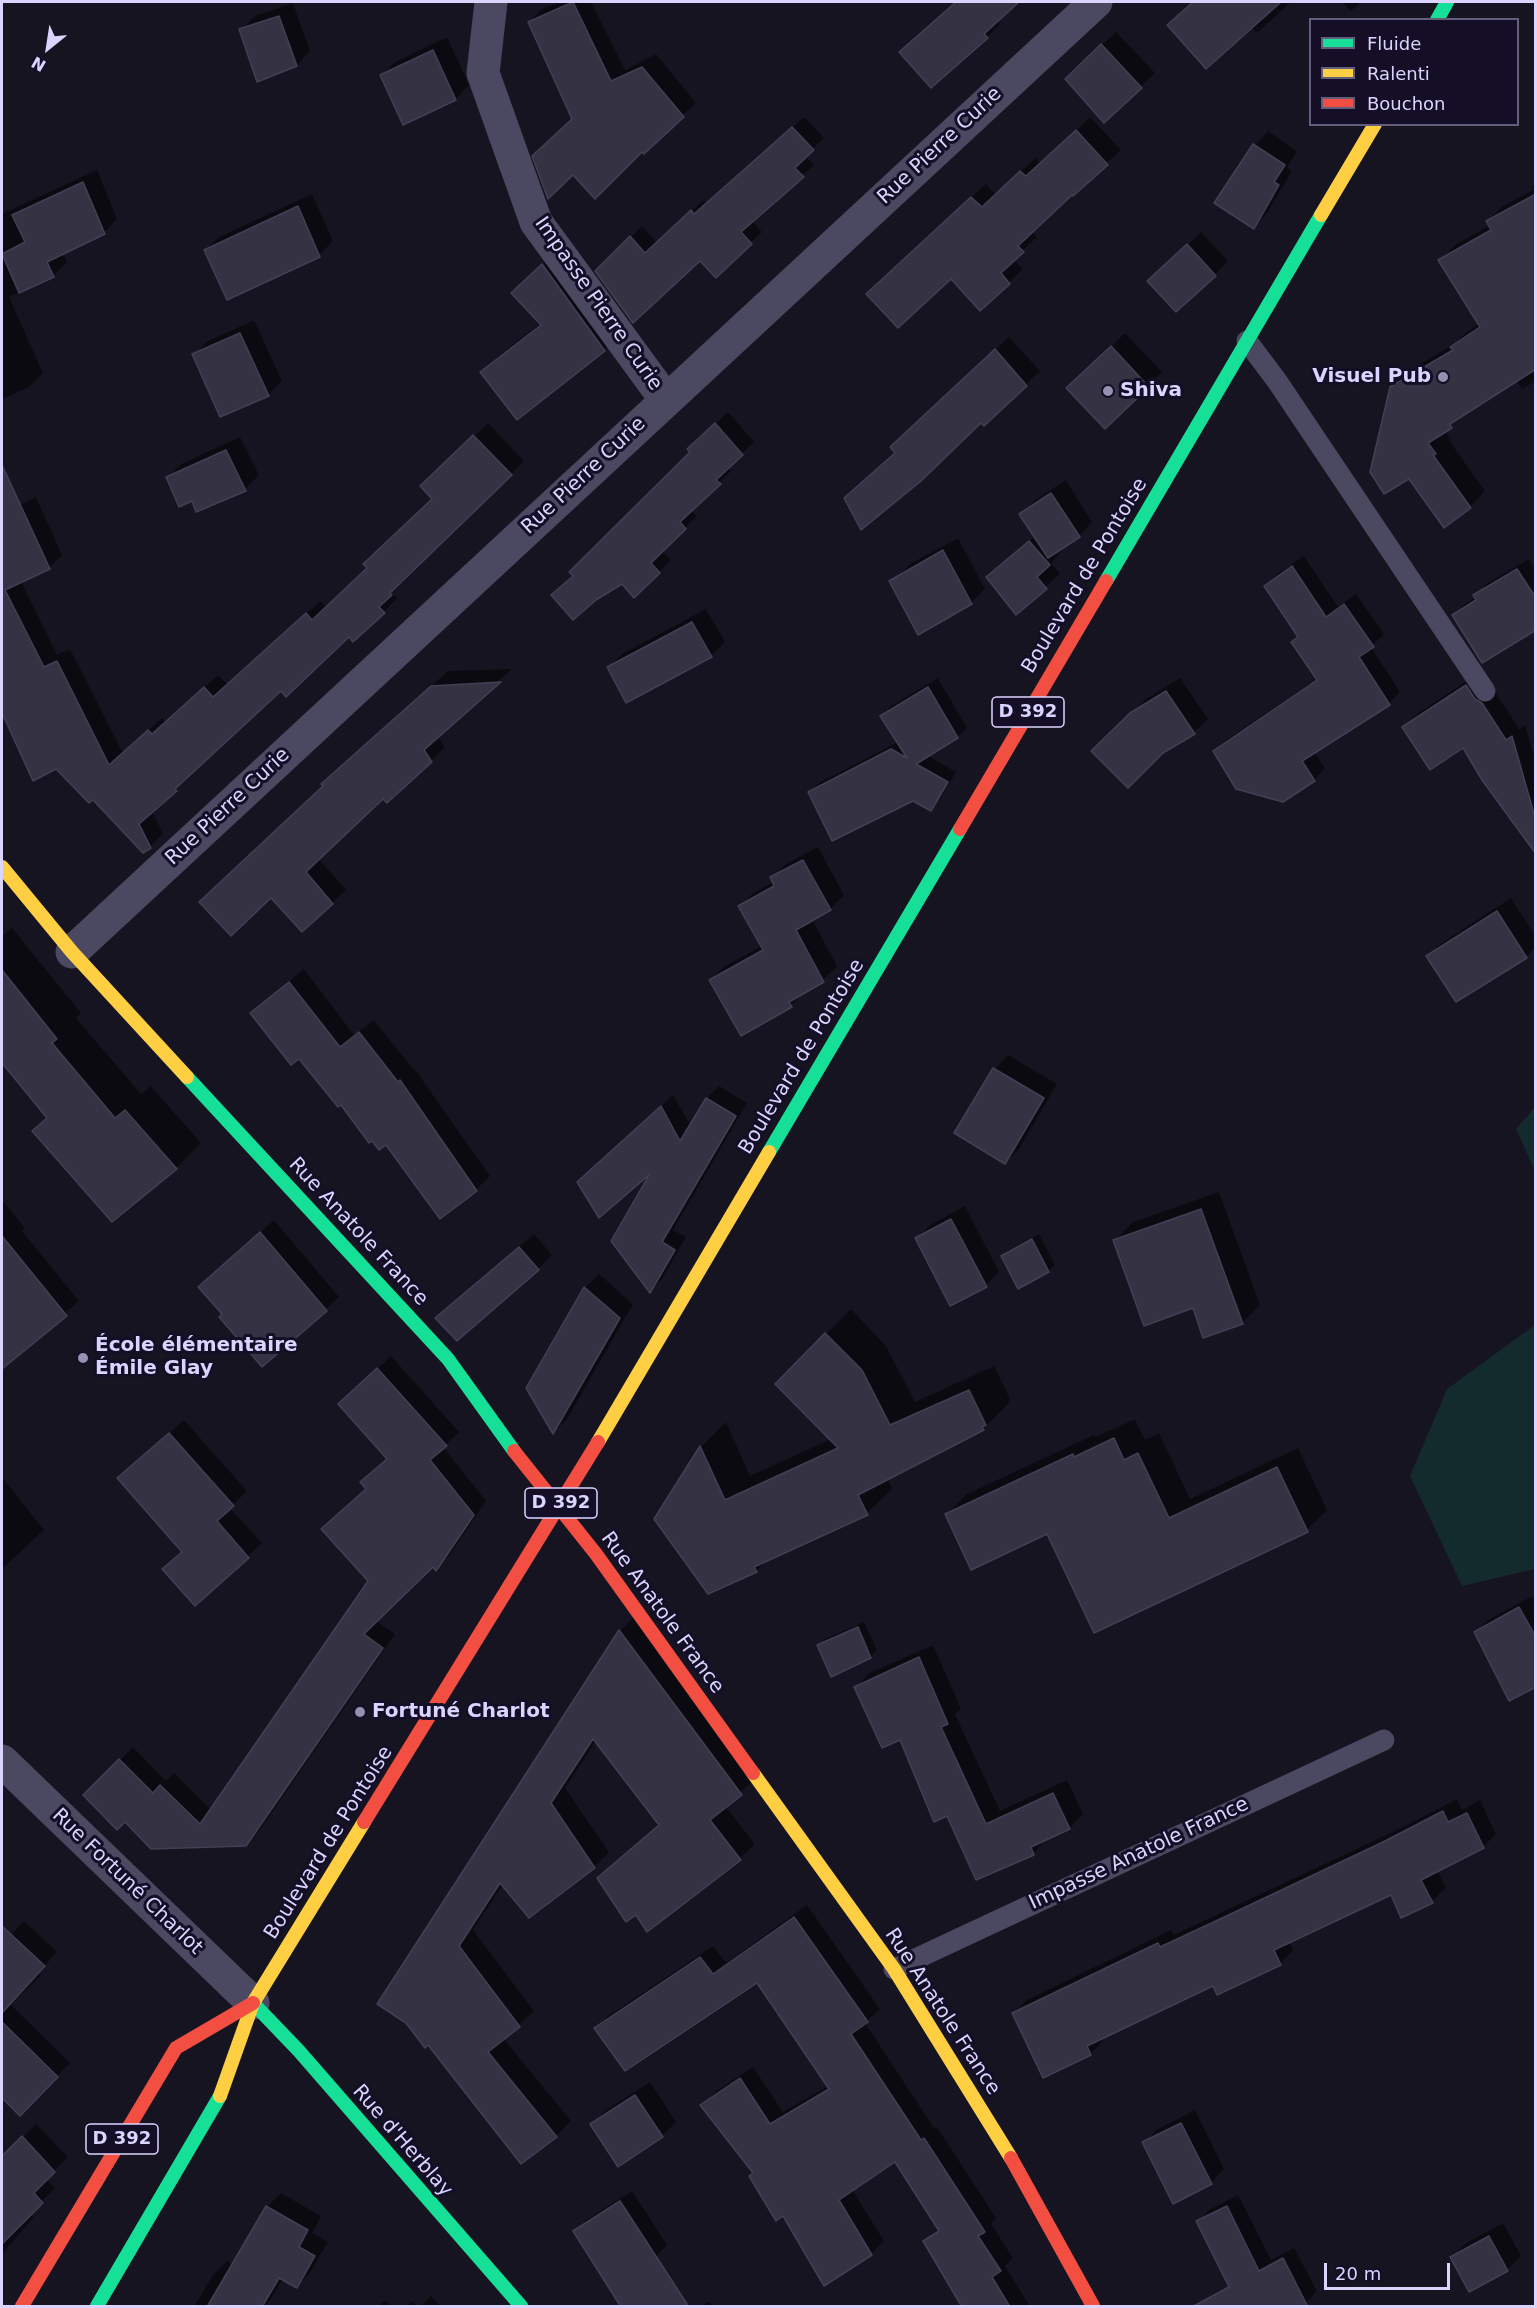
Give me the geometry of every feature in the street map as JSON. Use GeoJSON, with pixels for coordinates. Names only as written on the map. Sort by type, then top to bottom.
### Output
{"type":"FeatureCollection","features":[{"type":"Feature","properties":{"kind":"main road"},"geometry":{"type":"LineString","coordinates":[[1438,18],[1447,2]]}},
{"type":"Feature","properties":{"kind":"main road","name":"Boulevard de Pontoise"},"geometry":{"type":"LineString","coordinates":[[97,2307],[224,2089],[253,2003],[558,1508],[1374,126]]}},
{"type":"Feature","properties":{"kind":"main road","name":"Rue Anatole France"},"geometry":{"type":"LineString","coordinates":[[2,867],[72,952],[448,1359],[558,1508],[596,1554],[894,1969],[1024,2178],[1093,2307]]}},
{"type":"Feature","properties":{"kind":"main road","name":"Boulevard de Pontoise"},"geometry":{"type":"LineString","coordinates":[[22,2307],[176,2048],[253,2003]]}},
{"type":"Feature","properties":{"kind":"main road","name":"Rue d'Herblay"},"geometry":{"type":"LineString","coordinates":[[253,2003],[299,2051],[521,2307]]}},
{"type":"Feature","properties":{"kind":"street","name":"Impasse Pierre Curie"},"geometry":{"type":"LineString","coordinates":[[491,2],[483,73],[536,222],[666,400]]}},
{"type":"Feature","properties":{"kind":"street","name":"Rue Pierre Curie"},"geometry":{"type":"LineString","coordinates":[[72,952],[1096,2]]}},
{"type":"Feature","properties":{"kind":"street","name":"Rue Fortuné Charlot"},"geometry":{"type":"LineString","coordinates":[[2,1761],[253,2003]]}},
{"type":"Feature","properties":{"kind":"lane"},"geometry":{"type":"LineString","coordinates":[[1247,340],[1277,381],[1485,691]]}},
{"type":"Feature","properties":{"kind":"lane","name":"Impasse Anatole France"},"geometry":{"type":"LineString","coordinates":[[894,1969],[1384,1740]]}},
{"type":"Feature","properties":{"kind":"green space"},"geometry":{"type":"Polygon","coordinates":[[[1535,1107],[1535,1171],[1516,1129],[1535,1107]]]}},
{"type":"Feature","properties":{"kind":"green space"},"geometry":{"type":"Polygon","coordinates":[[[1535,1325],[1535,1569],[1462,1586],[1410,1476],[1447,1389],[1535,1325]]]}},
{"type":"Feature","properties":{"kind":"building"},"geometry":{"type":"Polygon","coordinates":[[[573,2],[611,81],[642,67],[684,117],[644,154],[642,152],[595,199],[573,175],[548,199],[532,156],[572,119],[528,22],[573,2]]]}},
{"type":"Feature","properties":{"kind":"building"},"geometry":{"type":"Polygon","coordinates":[[[956,2],[1019,2],[984,34],[988,38],[931,88],[899,52],[956,2]]]}},
{"type":"Feature","properties":{"kind":"building"},"geometry":{"type":"Polygon","coordinates":[[[1193,2],[1281,2],[1206,69],[1167,25],[1193,2]]]}},
{"type":"Feature","properties":{"kind":"building"},"geometry":{"type":"Polygon","coordinates":[[[279,16],[297,66],[257,82],[239,29],[279,16]]]}},
{"type":"Feature","properties":{"kind":"building"},"geometry":{"type":"Polygon","coordinates":[[[1101,44],[1142,88],[1104,123],[1065,79],[1101,44]]]}},
{"type":"Feature","properties":{"kind":"building"},"geometry":{"type":"Polygon","coordinates":[[[433,50],[456,100],[403,125],[380,75],[433,50]]]}},
{"type":"Feature","properties":{"kind":"building"},"geometry":{"type":"Polygon","coordinates":[[[792,127],[814,150],[795,168],[804,177],[741,232],[752,244],[716,278],[700,261],[633,323],[595,271],[630,236],[645,253],[691,210],[694,214],[792,127]]]}},
{"type":"Feature","properties":{"kind":"building"},"geometry":{"type":"Polygon","coordinates":[[[1076,130],[1108,165],[1018,246],[1024,252],[1001,273],[1010,284],[980,311],[951,279],[898,328],[866,294],[971,197],[982,207],[1020,171],[1026,176],[1076,130]]]}},
{"type":"Feature","properties":{"kind":"building"},"geometry":{"type":"Polygon","coordinates":[[[1253,144],[1285,165],[1274,182],[1279,185],[1254,229],[1214,203],[1253,144]]]}},
{"type":"Feature","properties":{"kind":"building"},"geometry":{"type":"Polygon","coordinates":[[[83,182],[105,234],[47,262],[54,277],[19,293],[2,254],[25,242],[12,215],[83,182]]]}},
{"type":"Feature","properties":{"kind":"building"},"geometry":{"type":"Polygon","coordinates":[[[1536,194],[1536,369],[1450,424],[1452,428],[1428,443],[1436,454],[1433,455],[1471,508],[1444,528],[1409,479],[1384,494],[1370,472],[1390,387],[1453,350],[1450,347],[1480,327],[1438,260],[1491,230],[1486,221],[1536,194]]]}},
{"type":"Feature","properties":{"kind":"building"},"geometry":{"type":"Polygon","coordinates":[[[298,206],[320,257],[227,300],[204,250],[298,206]]]}},
{"type":"Feature","properties":{"kind":"building"},"geometry":{"type":"Polygon","coordinates":[[[1187,244],[1216,276],[1176,312],[1147,281],[1187,244]]]}},
{"type":"Feature","properties":{"kind":"building"},"geometry":{"type":"Polygon","coordinates":[[[542,264],[605,351],[517,420],[480,372],[541,325],[511,293],[542,264]]]}},
{"type":"Feature","properties":{"kind":"building"},"geometry":{"type":"Polygon","coordinates":[[[240,333],[269,396],[220,417],[192,354],[240,333]]]}},
{"type":"Feature","properties":{"kind":"building"},"geometry":{"type":"Polygon","coordinates":[[[1111,346],[1149,387],[1105,429],[1066,388],[1111,346]]]}},
{"type":"Feature","properties":{"kind":"building"},"geometry":{"type":"Polygon","coordinates":[[[995,349],[1027,386],[984,426],[981,423],[921,481],[861,530],[844,498],[895,453],[890,447],[995,349]]]}},
{"type":"Feature","properties":{"kind":"building"},"geometry":{"type":"Polygon","coordinates":[[[715,423],[743,455],[716,480],[721,484],[680,522],[686,529],[651,563],[660,573],[634,598],[622,584],[596,600],[573,620],[551,595],[573,576],[569,572],[690,452],[687,449],[715,423]]]}},
{"type":"Feature","properties":{"kind":"building"},"geometry":{"type":"Polygon","coordinates":[[[473,435],[512,475],[390,593],[392,595],[379,607],[385,613],[353,642],[349,637],[286,697],[281,691],[175,789],[177,791],[139,824],[151,848],[143,853],[93,800],[89,803],[56,769],[33,781],[2,713],[2,465],[50,569],[5,590],[44,667],[57,661],[109,765],[148,730],[152,734],[204,687],[213,697],[306,613],[312,620],[367,568],[363,564],[432,499],[420,486],[473,435]]]}},
{"type":"Feature","properties":{"kind":"building"},"geometry":{"type":"Polygon","coordinates":[[[226,450],[246,491],[196,512],[192,501],[179,507],[166,477],[226,450]]]}},
{"type":"Feature","properties":{"kind":"building"},"geometry":{"type":"Polygon","coordinates":[[[1051,493],[1080,537],[1048,558],[1019,514],[1051,493]]]}},
{"type":"Feature","properties":{"kind":"building"},"geometry":{"type":"Polygon","coordinates":[[[1029,541],[1050,565],[1037,577],[1047,589],[1016,615],[986,577],[1029,541]]]}},
{"type":"Feature","properties":{"kind":"building"},"geometry":{"type":"Polygon","coordinates":[[[943,550],[972,604],[918,635],[889,581],[943,550]]]}},
{"type":"Feature","properties":{"kind":"building"},"geometry":{"type":"Polygon","coordinates":[[[1292,566],[1326,617],[1344,604],[1374,647],[1359,657],[1390,705],[1302,761],[1315,781],[1283,802],[1236,789],[1213,751],[1317,680],[1291,642],[1298,637],[1264,586],[1292,566]]]}},
{"type":"Feature","properties":{"kind":"building"},"geometry":{"type":"Polygon","coordinates":[[[1517,569],[1536,598],[1536,630],[1482,663],[1452,615],[1476,600],[1473,595],[1517,569]]]}},
{"type":"Feature","properties":{"kind":"building"},"geometry":{"type":"Polygon","coordinates":[[[692,622],[712,657],[626,703],[607,667],[692,622]]]}},
{"type":"Feature","properties":{"kind":"building"},"geometry":{"type":"Polygon","coordinates":[[[501,682],[424,750],[432,762],[387,803],[383,799],[306,872],[333,904],[302,932],[271,898],[231,936],[199,902],[323,786],[321,784],[431,686],[501,682]]]}},
{"type":"Feature","properties":{"kind":"building"},"geometry":{"type":"Polygon","coordinates":[[[1466,685],[1475,699],[1482,703],[1506,740],[1512,736],[1536,821],[1536,854],[1482,780],[1463,748],[1430,770],[1402,727],[1466,685]]]}},
{"type":"Feature","properties":{"kind":"building"},"geometry":{"type":"Polygon","coordinates":[[[928,687],[958,738],[916,764],[948,782],[931,811],[913,801],[832,841],[808,792],[891,749],[907,758],[880,716],[928,687]]]}},
{"type":"Feature","properties":{"kind":"building"},"geometry":{"type":"Polygon","coordinates":[[[1166,691],[1195,734],[1163,753],[1128,788],[1091,751],[1130,713],[1166,691]]]}},
{"type":"Feature","properties":{"kind":"building"},"geometry":{"type":"Polygon","coordinates":[[[803,860],[831,910],[796,930],[824,982],[789,1002],[792,1007],[741,1036],[709,980],[763,950],[738,906],[774,886],[770,877],[803,860]]]}},
{"type":"Feature","properties":{"kind":"building"},"geometry":{"type":"Polygon","coordinates":[[[1497,911],[1527,958],[1456,1002],[1426,956],[1497,911]]]}},
{"type":"Feature","properties":{"kind":"building"},"geometry":{"type":"Polygon","coordinates":[[[2,970],[57,1039],[52,1043],[115,1118],[125,1110],[177,1169],[112,1222],[32,1131],[47,1118],[2,1063],[2,970]]]}},
{"type":"Feature","properties":{"kind":"building"},"geometry":{"type":"Polygon","coordinates":[[[289,982],[340,1047],[359,1032],[398,1082],[400,1080],[477,1191],[440,1219],[386,1145],[379,1150],[372,1141],[369,1143],[341,1105],[338,1107],[299,1059],[291,1065],[250,1013],[289,982]]]}},
{"type":"Feature","properties":{"kind":"building"},"geometry":{"type":"Polygon","coordinates":[[[993,1068],[1044,1098],[1005,1164],[954,1133],[993,1068]]]}},
{"type":"Feature","properties":{"kind":"building"},"geometry":{"type":"Polygon","coordinates":[[[706,1098],[736,1116],[662,1242],[675,1250],[650,1293],[611,1241],[649,1175],[599,1218],[577,1182],[661,1106],[680,1141],[706,1098]]]}},
{"type":"Feature","properties":{"kind":"building"},"geometry":{"type":"Polygon","coordinates":[[[1201,1209],[1243,1324],[1203,1338],[1193,1308],[1144,1326],[1113,1240],[1201,1209]]]}},
{"type":"Feature","properties":{"kind":"building"},"geometry":{"type":"Polygon","coordinates":[[[951,1219],[987,1287],[950,1306],[915,1238],[951,1219]]]}},
{"type":"Feature","properties":{"kind":"building"},"geometry":{"type":"Polygon","coordinates":[[[260,1232],[327,1311],[262,1367],[219,1317],[222,1314],[198,1287],[260,1232]]]}},
{"type":"Feature","properties":{"kind":"building"},"geometry":{"type":"Polygon","coordinates":[[[2,1236],[67,1316],[2,1369],[2,1236]]]}},
{"type":"Feature","properties":{"kind":"building"},"geometry":{"type":"Polygon","coordinates":[[[1032,1239],[1049,1272],[1018,1289],[1001,1256],[1032,1239]]]}},
{"type":"Feature","properties":{"kind":"building"},"geometry":{"type":"Polygon","coordinates":[[[519,1247],[539,1270],[457,1341],[435,1318],[519,1247]]]}},
{"type":"Feature","properties":{"kind":"building"},"geometry":{"type":"Polygon","coordinates":[[[584,1287],[620,1318],[553,1434],[526,1388],[584,1287]]]}},
{"type":"Feature","properties":{"kind":"building"},"geometry":{"type":"Polygon","coordinates":[[[825,1333],[862,1370],[890,1425],[969,1390],[986,1425],[982,1427],[984,1430],[858,1495],[868,1515],[754,1567],[757,1572],[708,1594],[654,1519],[700,1446],[725,1500],[838,1448],[775,1384],[825,1333]]]}},
{"type":"Feature","properties":{"kind":"building"},"geometry":{"type":"Polygon","coordinates":[[[377,1368],[447,1446],[430,1460],[474,1515],[436,1571],[433,1567],[364,1634],[383,1648],[246,1846],[151,1849],[125,1822],[117,1830],[83,1795],[119,1759],[153,1793],[160,1785],[200,1824],[368,1581],[321,1529],[366,1489],[360,1482],[387,1459],[338,1404],[377,1368]]]}},
{"type":"Feature","properties":{"kind":"building"},"geometry":{"type":"Polygon","coordinates":[[[169,1433],[234,1506],[217,1521],[249,1558],[195,1606],[162,1569],[182,1552],[117,1478],[169,1433]]]}},
{"type":"Feature","properties":{"kind":"building"},"geometry":{"type":"Polygon","coordinates":[[[1114,1438],[1124,1460],[1138,1453],[1169,1518],[1277,1467],[1308,1532],[1094,1633],[1047,1534],[971,1570],[945,1514],[1073,1454],[1074,1457],[1114,1438]]]}},
{"type":"Feature","properties":{"kind":"building"},"geometry":{"type":"Polygon","coordinates":[[[1519,1607],[1536,1637],[1536,1687],[1509,1701],[1474,1632],[1519,1607]]]}},
{"type":"Feature","properties":{"kind":"building"},"geometry":{"type":"Polygon","coordinates":[[[858,1627],[871,1658],[831,1677],[817,1645],[858,1627]]]}},
{"type":"Feature","properties":{"kind":"building"},"geometry":{"type":"Polygon","coordinates":[[[619,1630],[742,1795],[710,1820],[741,1860],[647,1932],[636,1915],[626,1922],[597,1878],[659,1825],[593,1739],[551,1803],[595,1868],[529,1918],[500,1883],[459,1946],[520,2027],[488,2052],[557,2137],[521,2164],[428,2045],[425,2048],[406,2023],[377,2004],[619,1630]]]}},
{"type":"Feature","properties":{"kind":"building"},"geometry":{"type":"Polygon","coordinates":[[[919,1657],[948,1724],[941,1727],[986,1824],[1053,1793],[1070,1829],[1031,1847],[1034,1855],[976,1880],[947,1816],[934,1822],[900,1740],[882,1748],[854,1687],[919,1657]]]}},
{"type":"Feature","properties":{"kind":"building"},"geometry":{"type":"Polygon","coordinates":[[[1443,1811],[1448,1822],[1467,1813],[1484,1848],[1421,1880],[1433,1903],[1401,1918],[1391,1895],[1274,1950],[1281,1965],[1217,1995],[1213,1986],[1087,2046],[1091,2055],[1043,2078],[1012,2013],[1158,1943],[1160,1947],[1218,1920],[1443,1811]]]}},
{"type":"Feature","properties":{"kind":"building"},"geometry":{"type":"Polygon","coordinates":[[[794,1917],[868,2022],[851,2034],[921,2140],[924,2138],[985,2232],[978,2236],[1001,2271],[992,2277],[1010,2307],[962,2307],[923,2241],[939,2231],[895,2162],[839,2200],[872,2255],[824,2286],[783,2216],[776,2221],[749,2176],[753,2173],[700,2105],[740,2078],[770,2124],[829,2089],[757,1983],[625,2071],[594,2028],[700,1957],[713,1974],[794,1917]]]}},
{"type":"Feature","properties":{"kind":"building"},"geometry":{"type":"Polygon","coordinates":[[[2,1926],[45,1966],[2,2013],[2,1926]]]}},
{"type":"Feature","properties":{"kind":"building"},"geometry":{"type":"Polygon","coordinates":[[[2,2022],[58,2077],[20,2116],[2,2098],[2,2022]]]}},
{"type":"Feature","properties":{"kind":"building"},"geometry":{"type":"Polygon","coordinates":[[[635,2095],[663,2137],[618,2167],[590,2124],[635,2095]]]}},
{"type":"Feature","properties":{"kind":"building"},"geometry":{"type":"Polygon","coordinates":[[[1181,2123],[1212,2184],[1173,2204],[1142,2142],[1181,2123]]]}},
{"type":"Feature","properties":{"kind":"building"},"geometry":{"type":"Polygon","coordinates":[[[22,2136],[55,2172],[34,2193],[43,2203],[2,2244],[2,2156],[22,2136]]]}},
{"type":"Feature","properties":{"kind":"building"},"geometry":{"type":"Polygon","coordinates":[[[620,2201],[689,2307],[621,2307],[573,2231],[620,2201]]]}},
{"type":"Feature","properties":{"kind":"building"},"geometry":{"type":"Polygon","coordinates":[[[266,2206],[308,2230],[299,2247],[315,2256],[297,2288],[279,2278],[262,2307],[207,2307],[266,2206]]]}},
{"type":"Feature","properties":{"kind":"building"},"geometry":{"type":"Polygon","coordinates":[[[1227,2206],[1259,2271],[1283,2258],[1308,2307],[1192,2307],[1229,2287],[1196,2221],[1227,2206]]]}},
{"type":"Feature","properties":{"kind":"building"},"geometry":{"type":"Polygon","coordinates":[[[1489,2236],[1508,2271],[1469,2292],[1450,2257],[1489,2236]]]}},
{"type":"Feature","properties":{"kind":"traffic: fast"},"geometry":{"type":"LineString","coordinates":[[1438,18],[1447,2]]}},
{"type":"Feature","properties":{"kind":"traffic: fast"},"geometry":{"type":"LineString","coordinates":[[1106,581],[1321,215]]}},
{"type":"Feature","properties":{"kind":"traffic: fast"},"geometry":{"type":"LineString","coordinates":[[769,1152],[960,829]]}},
{"type":"Feature","properties":{"kind":"traffic: fast"},"geometry":{"type":"LineString","coordinates":[[187,1077],[448,1359],[514,1451]]}},
{"type":"Feature","properties":{"kind":"traffic: fast"},"geometry":{"type":"LineString","coordinates":[[253,2003],[299,2051],[521,2306]]}},
{"type":"Feature","properties":{"kind":"traffic: fast"},"geometry":{"type":"LineString","coordinates":[[97,2306],[220,2096]]}},
{"type":"Feature","properties":{"kind":"traffic: slow"},"geometry":{"type":"LineString","coordinates":[[1321,215],[1374,126]]}},
{"type":"Feature","properties":{"kind":"traffic: slow"},"geometry":{"type":"LineString","coordinates":[[2,867],[72,952],[187,1077]]}},
{"type":"Feature","properties":{"kind":"traffic: slow"},"geometry":{"type":"LineString","coordinates":[[598,1442],[769,1152]]}},
{"type":"Feature","properties":{"kind":"traffic: slow"},"geometry":{"type":"LineString","coordinates":[[753,1773],[894,1969],[1011,2158]]}},
{"type":"Feature","properties":{"kind":"traffic: slow"},"geometry":{"type":"LineString","coordinates":[[220,2096],[253,2003],[364,1822]]}},
{"type":"Feature","properties":{"kind":"traffic: jam"},"geometry":{"type":"LineString","coordinates":[[960,829],[1106,581]]}},
{"type":"Feature","properties":{"kind":"traffic: jam"},"geometry":{"type":"LineString","coordinates":[[364,1822],[598,1442]]}},
{"type":"Feature","properties":{"kind":"traffic: jam"},"geometry":{"type":"LineString","coordinates":[[514,1451],[596,1554],[753,1773]]}},
{"type":"Feature","properties":{"kind":"traffic: jam"},"geometry":{"type":"LineString","coordinates":[[22,2306],[176,2048],[253,2003]]}},
{"type":"Feature","properties":{"kind":"traffic: jam"},"geometry":{"type":"LineString","coordinates":[[1011,2158],[1093,2306]]}},
{"type":"Feature","properties":{"kind":"place","name":"Visuel Pub"},"geometry":{"type":"Point","coordinates":[1443,377]}},
{"type":"Feature","properties":{"kind":"place","name":"Shiva"},"geometry":{"type":"Point","coordinates":[1108,391]}},
{"type":"Feature","properties":{"kind":"place","name":"École élémentaire Émile Glay"},"geometry":{"type":"Point","coordinates":[83,1358]}},
{"type":"Feature","properties":{"kind":"place","name":"Fortuné Charlot"},"geometry":{"type":"Point","coordinates":[360,1712]}}]}
